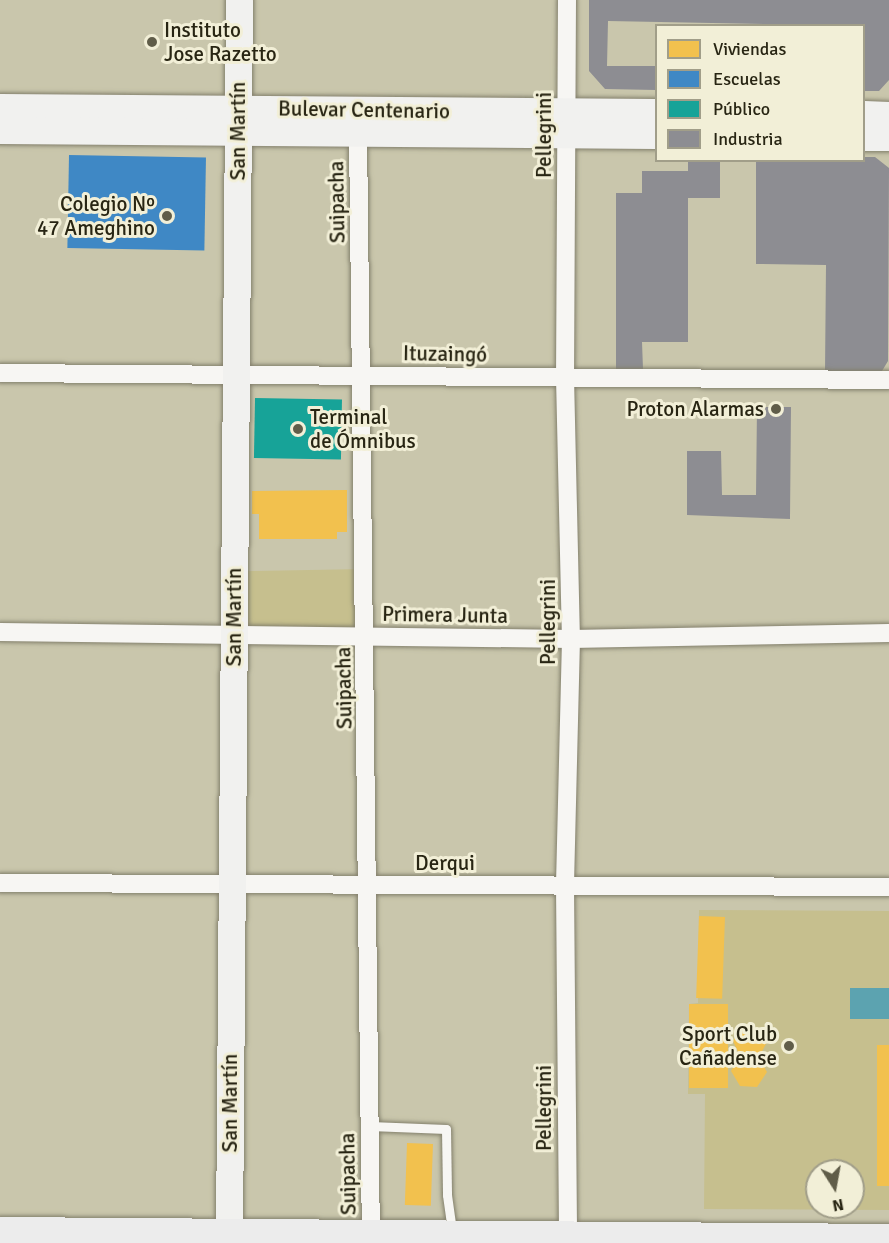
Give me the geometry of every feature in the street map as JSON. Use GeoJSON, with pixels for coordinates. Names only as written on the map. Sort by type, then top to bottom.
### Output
{"type":"FeatureCollection","features":[{"type":"Feature","properties":{"kind":"main road","name":"San Martín"},"geometry":{"type":"LineString","coordinates":[[229,1234],[239,0]]}},
{"type":"Feature","properties":{"kind":"main road","name":"Bulevar Centenario"},"geometry":{"type":"LineString","coordinates":[[0,107],[238,120],[566,123],[655,135]]}},
{"type":"Feature","properties":{"kind":"main road","name":"Bulevar Centenario"},"geometry":{"type":"LineString","coordinates":[[0,130],[238,120],[358,133],[566,123],[655,112]]}},
{"type":"Feature","properties":{"kind":"main road"},"geometry":{"type":"LineString","coordinates":[[865,114],[889,115]]}},
{"type":"Feature","properties":{"kind":"main road"},"geometry":{"type":"LineString","coordinates":[[865,137],[889,137]]}},
{"type":"Feature","properties":{"kind":"main road"},"geometry":{"type":"LineString","coordinates":[[0,1232],[229,1234],[371,1239],[453,1236],[568,1240],[889,1239]]}},
{"type":"Feature","properties":{"kind":"street","name":"Pellegrini"},"geometry":{"type":"LineString","coordinates":[[567,0],[566,377],[572,639],[566,886],[568,1240]]}},
{"type":"Feature","properties":{"kind":"street","name":"Suipacha"},"geometry":{"type":"LineString","coordinates":[[358,133],[366,636],[371,1239]]}},
{"type":"Feature","properties":{"kind":"street","name":"Ituzaingó"},"geometry":{"type":"LineString","coordinates":[[0,373],[889,380]]}},
{"type":"Feature","properties":{"kind":"street","name":"Primera Junta"},"geometry":{"type":"LineString","coordinates":[[0,632],[572,639],[889,633]]}},
{"type":"Feature","properties":{"kind":"street","name":"Derqui"},"geometry":{"type":"LineString","coordinates":[[0,883],[889,887]]}},
{"type":"Feature","properties":{"kind":"lane"},"geometry":{"type":"LineString","coordinates":[[370,1126],[446,1129],[447,1195],[453,1236]]}},
{"type":"Feature","properties":{"kind":"shaded area"},"geometry":{"type":"Polygon","coordinates":[[[365,569],[366,636],[235,638],[234,571],[365,569]]]}},
{"type":"Feature","properties":{"kind":"shaded area","name":"Sport Club Cañadense"},"geometry":{"type":"Polygon","coordinates":[[[699,910],[889,911],[889,1210],[865,1210],[865,1159],[805,1159],[805,1210],[704,1209],[705,1094],[688,1094],[689,1004],[698,1003],[699,910]]]}},
{"type":"Feature","properties":{"kind":"water"},"geometry":{"type":"Polygon","coordinates":[[[850,988],[889,988],[889,1019],[850,1019],[850,988]]]}},
{"type":"Feature","properties":{"kind":"building: Viviendas"},"geometry":{"type":"Polygon","coordinates":[[[347,490],[347,532],[337,532],[337,539],[259,539],[259,514],[252,514],[252,491],[347,490]]]}},
{"type":"Feature","properties":{"kind":"building: Viviendas"},"geometry":{"type":"Polygon","coordinates":[[[699,916],[725,917],[722,999],[696,998],[699,916]]]}},
{"type":"Feature","properties":{"kind":"building: Viviendas"},"geometry":{"type":"Polygon","coordinates":[[[689,1004],[728,1004],[728,1088],[689,1088],[689,1004]]]}},
{"type":"Feature","properties":{"kind":"building: Viviendas"},"geometry":{"type":"Polygon","coordinates":[[[742,1028],[758,1028],[767,1042],[759,1057],[767,1072],[757,1087],[740,1086],[731,1071],[740,1056],[733,1041],[742,1028]]]}},
{"type":"Feature","properties":{"kind":"building: Viviendas"},"geometry":{"type":"Polygon","coordinates":[[[877,1045],[889,1045],[889,1186],[877,1186],[877,1045]]]}},
{"type":"Feature","properties":{"kind":"building: Viviendas"},"geometry":{"type":"Polygon","coordinates":[[[407,1143],[433,1144],[431,1206],[405,1205],[407,1143]]]}},
{"type":"Feature","properties":{"kind":"building: Escuelas"},"geometry":{"type":"Polygon","coordinates":[[[69,155],[206,157],[204,250],[67,248],[69,155]]]}},
{"type":"Feature","properties":{"kind":"building: Público","name":"Terminal de Ómnibus"},"geometry":{"type":"Polygon","coordinates":[[[255,398],[342,400],[341,460],[254,458],[255,398]]]}},
{"type":"Feature","properties":{"kind":"building: Industria"},"geometry":{"type":"Polygon","coordinates":[[[589,0],[889,0],[889,80],[879,91],[865,91],[865,24],[608,21],[607,66],[655,66],[655,90],[605,89],[589,71],[589,0]]]}},
{"type":"Feature","properties":{"kind":"building: Industria"},"geometry":{"type":"Polygon","coordinates":[[[865,157],[875,157],[889,168],[888,361],[882,371],[825,371],[826,265],[756,264],[756,162],[865,162],[865,157]]]}},
{"type":"Feature","properties":{"kind":"building: Industria"},"geometry":{"type":"Polygon","coordinates":[[[688,162],[720,162],[720,198],[688,198],[688,342],[642,342],[643,369],[616,370],[616,193],[642,193],[642,171],[688,171],[688,162]]]}},
{"type":"Feature","properties":{"kind":"building: Industria"},"geometry":{"type":"Polygon","coordinates":[[[757,407],[791,407],[790,519],[687,515],[687,451],[721,451],[722,495],[756,495],[757,407]]]}},
{"type":"Feature","properties":{"kind":"place","name":"Instituto Jose Razetto"},"geometry":{"type":"Point","coordinates":[152,42]}},
{"type":"Feature","properties":{"kind":"place","name":"Colegio Nº 47 Ameghino"},"geometry":{"type":"Point","coordinates":[167,216]}},
{"type":"Feature","properties":{"kind":"place","name":"Proton Alarmas"},"geometry":{"type":"Point","coordinates":[776,409]}},
{"type":"Feature","properties":{"kind":"place","name":"Terminal de Ómnibus"},"geometry":{"type":"Point","coordinates":[298,429]}},
{"type":"Feature","properties":{"kind":"place","name":"Sport Club Cañadense"},"geometry":{"type":"Point","coordinates":[789,1046]}}]}
